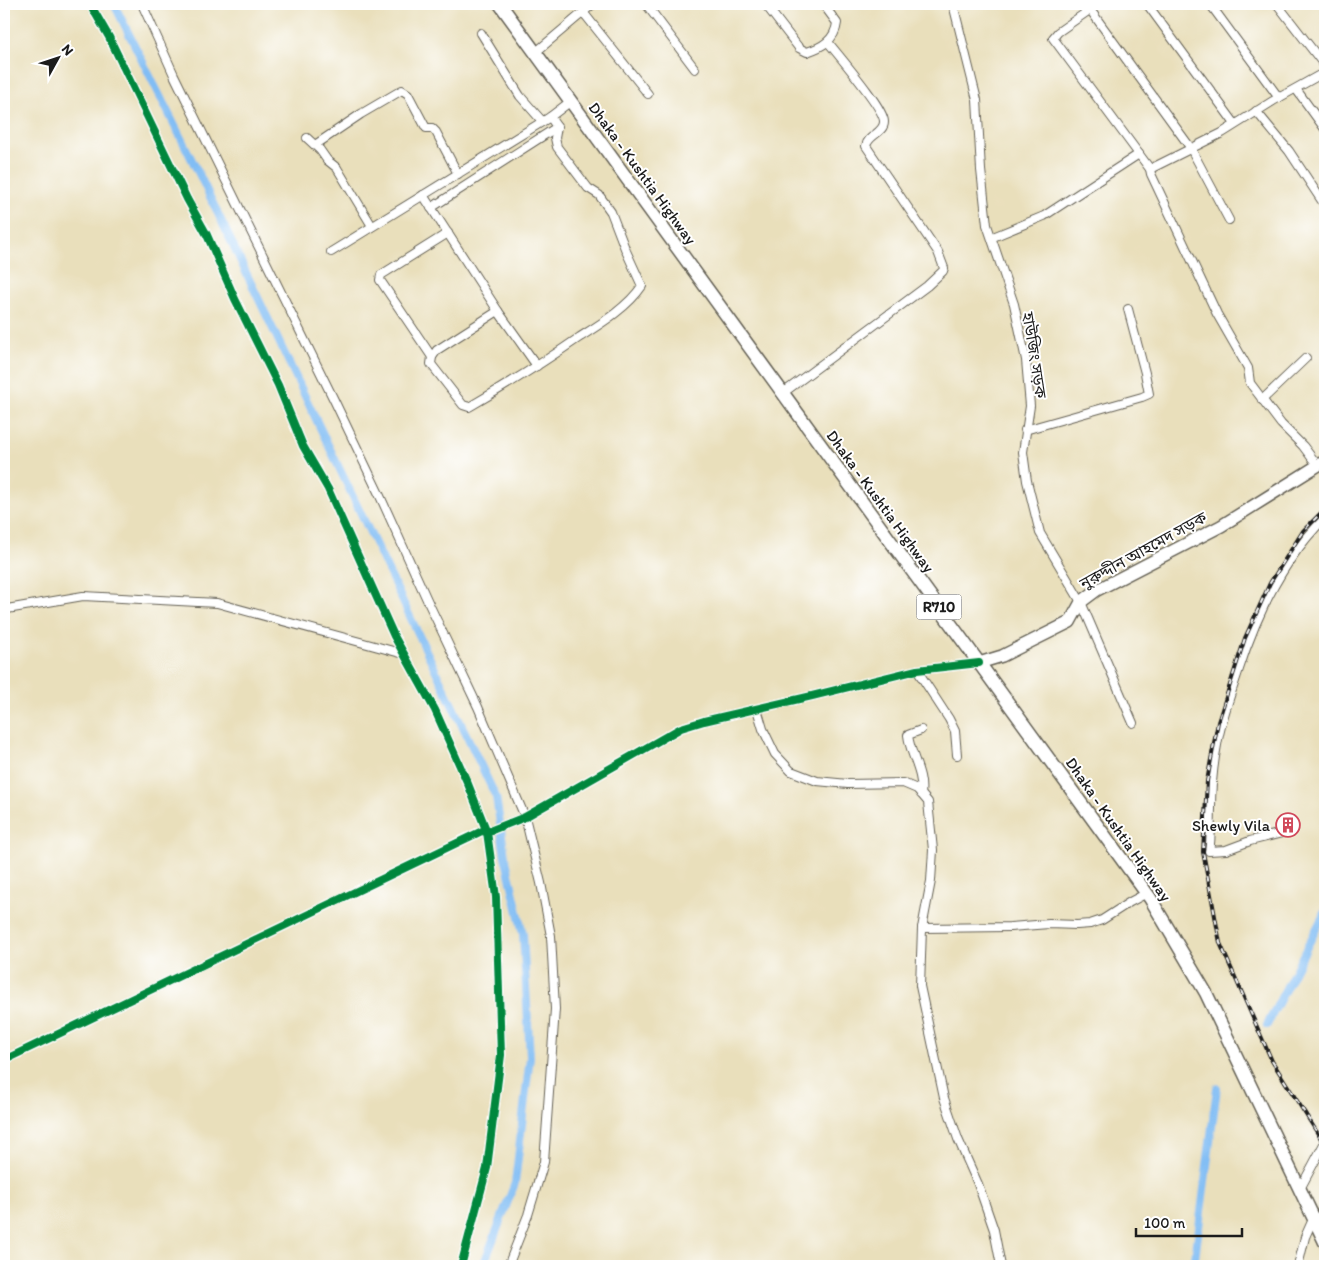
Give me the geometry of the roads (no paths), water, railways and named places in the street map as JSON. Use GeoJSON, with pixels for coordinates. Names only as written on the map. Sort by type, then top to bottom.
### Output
{"type":"FeatureCollection","features":[{"type":"Feature","properties":{"kind":"main road","name":"Dhaka - Kushtia Highway"},"geometry":{"type":"LineString","coordinates":[[500,4],[1147,893],[1206,993],[1325,1242]]}},
{"type":"Feature","properties":{"kind":"main road","name":"নুরুদ্দীন আহমেদ সড়ক"},"geometry":{"type":"LineString","coordinates":[[979,663],[1002,656],[1070,622],[1081,602],[1097,590],[1221,526],[1322,464]]}},
{"type":"Feature","properties":{"kind":"street"},"geometry":{"type":"LineString","coordinates":[[90,4],[109,37],[186,199],[207,235],[235,299],[278,385],[303,446],[328,489],[394,636],[435,710],[453,748],[487,832],[496,897],[501,1055],[487,1168],[461,1266]]}},
{"type":"Feature","properties":{"kind":"street"},"geometry":{"type":"LineString","coordinates":[[142,4],[174,75],[336,402],[478,707],[525,817],[551,936],[556,1009],[544,1162],[528,1215],[508,1266]]}},
{"type":"Feature","properties":{"kind":"street"},"geometry":{"type":"LineString","coordinates":[[536,52],[593,4]]}},
{"type":"Feature","properties":{"kind":"street"},"geometry":{"type":"LineString","coordinates":[[646,4],[695,69]]}},
{"type":"Feature","properties":{"kind":"street"},"geometry":{"type":"LineString","coordinates":[[765,4],[799,48],[807,52],[828,42],[836,32],[837,23],[823,4]]}},
{"type":"Feature","properties":{"kind":"street","name":"হাউজিং সড়ক"},"geometry":{"type":"LineString","coordinates":[[953,4],[978,100],[981,170],[987,225],[993,237],[1014,304],[1026,360],[1030,406],[1023,452],[1027,481],[1040,533],[1081,602],[1133,723]]}},
{"type":"Feature","properties":{"kind":"street"},"geometry":{"type":"LineString","coordinates":[[1147,4],[1235,124]]}},
{"type":"Feature","properties":{"kind":"street"},"geometry":{"type":"LineString","coordinates":[[1210,4],[1279,98]]}},
{"type":"Feature","properties":{"kind":"street"},"geometry":{"type":"LineString","coordinates":[[1277,4],[1325,66]]}},
{"type":"Feature","properties":{"kind":"street"},"geometry":{"type":"LineString","coordinates":[[1229,220],[1190,147],[1088,7],[1053,38],[1150,169],[1217,314],[1248,368],[1250,383],[1281,424],[1322,464]]}},
{"type":"Feature","properties":{"kind":"street"},"geometry":{"type":"LineString","coordinates":[[583,12],[648,94]]}},
{"type":"Feature","properties":{"kind":"street"},"geometry":{"type":"LineString","coordinates":[[481,33],[520,96],[542,121]]}},
{"type":"Feature","properties":{"kind":"street"},"geometry":{"type":"LineString","coordinates":[[783,392],[927,286],[944,268],[938,252],[866,146],[869,138],[883,127],[883,115],[828,42]]}},
{"type":"Feature","properties":{"kind":"street"},"geometry":{"type":"LineString","coordinates":[[1150,169],[1190,147],[1222,133],[1256,111],[1325,72]]}},
{"type":"Feature","properties":{"kind":"street"},"geometry":{"type":"LineString","coordinates":[[1296,89],[1325,129]]}},
{"type":"Feature","properties":{"kind":"street"},"geometry":{"type":"LineString","coordinates":[[315,145],[361,114],[402,90],[408,94],[426,128],[432,128],[436,132],[458,174]]}},
{"type":"Feature","properties":{"kind":"street"},"geometry":{"type":"LineString","coordinates":[[331,252],[550,117],[571,101]]}},
{"type":"Feature","properties":{"kind":"street"},"geometry":{"type":"LineString","coordinates":[[1256,111],[1289,152],[1322,201]]}},
{"type":"Feature","properties":{"kind":"street"},"geometry":{"type":"LineString","coordinates":[[550,117],[557,127]]}},
{"type":"Feature","properties":{"kind":"street"},"geometry":{"type":"LineString","coordinates":[[431,208],[557,127]]}},
{"type":"Feature","properties":{"kind":"street"},"geometry":{"type":"LineString","coordinates":[[498,310],[437,350],[432,357],[431,364],[463,405],[469,407],[537,366],[599,324],[636,296],[642,286],[611,212],[599,195],[588,188],[557,147],[554,138],[557,127]]}},
{"type":"Feature","properties":{"kind":"street"},"geometry":{"type":"LineString","coordinates":[[307,138],[337,168],[372,226]]}},
{"type":"Feature","properties":{"kind":"street"},"geometry":{"type":"LineString","coordinates":[[993,237],[1044,216],[1138,154]]}},
{"type":"Feature","properties":{"kind":"street"},"geometry":{"type":"LineString","coordinates":[[423,195],[537,366]]}},
{"type":"Feature","properties":{"kind":"street"},"geometry":{"type":"LineString","coordinates":[[432,357],[380,280],[381,276],[448,233]]}},
{"type":"Feature","properties":{"kind":"street"},"geometry":{"type":"LineString","coordinates":[[1025,430],[1149,394],[1146,373],[1128,309]]}},
{"type":"Feature","properties":{"kind":"street"},"geometry":{"type":"LineString","coordinates":[[1262,400],[1306,358]]}},
{"type":"Feature","properties":{"kind":"street"},"geometry":{"type":"LineString","coordinates":[[1290,831],[1250,841],[1226,850],[1209,851],[1211,840],[1211,798],[1217,744],[1244,653],[1270,593],[1286,565],[1325,518]]}},
{"type":"Feature","properties":{"kind":"street"},"geometry":{"type":"LineString","coordinates":[[4,611],[83,596],[217,603],[404,654]]}},
{"type":"Feature","properties":{"kind":"street"},"geometry":{"type":"LineString","coordinates":[[4,1060],[482,832],[487,832],[525,817],[681,728],[704,720],[917,670],[979,663]]}},
{"type":"Feature","properties":{"kind":"street"},"geometry":{"type":"LineString","coordinates":[[917,670],[952,725],[957,755]]}},
{"type":"Feature","properties":{"kind":"street"},"geometry":{"type":"LineString","coordinates":[[757,709],[763,729],[775,754],[791,771],[817,781],[848,784],[903,783],[917,789],[928,802],[933,850],[931,881],[922,928],[920,986],[944,1098],[958,1139],[978,1184],[991,1221],[1001,1266]]}},
{"type":"Feature","properties":{"kind":"street"},"geometry":{"type":"LineString","coordinates":[[921,794],[922,787],[918,765],[909,745],[908,735],[922,730]]}},
{"type":"Feature","properties":{"kind":"street"},"geometry":{"type":"LineString","coordinates":[[922,928],[1090,924],[1102,920],[1147,893]]}},
{"type":"Feature","properties":{"kind":"street"},"geometry":{"type":"LineString","coordinates":[[1300,1189],[1324,1144],[1325,1136]]}},
{"type":"Feature","properties":{"kind":"street"},"geometry":{"type":"LineString","coordinates":[[1298,1266],[1305,1237],[1314,1217]]}},
{"type":"Feature","properties":{"kind":"waterway"},"geometry":{"type":"LineString","coordinates":[[114,4],[200,176],[496,797],[505,856],[523,934],[530,1057],[515,1183],[483,1266]]}},
{"type":"Feature","properties":{"kind":"waterway"},"geometry":{"type":"LineString","coordinates":[[1267,1025],[1325,912]]}},
{"type":"Feature","properties":{"kind":"waterway"},"geometry":{"type":"LineString","coordinates":[[1194,1266],[1217,1088]]}},
{"type":"Feature","properties":{"kind":"railway"},"geometry":{"type":"LineString","coordinates":[[1325,509],[1303,531],[1270,583],[1245,638],[1218,722],[1207,781],[1203,852],[1220,943],[1272,1061],[1325,1145]]}},
{"type":"Feature","properties":{"kind":"place","name":"Shewly Vila"},"geometry":{"type":"Point","coordinates":[1288,825]}}]}
